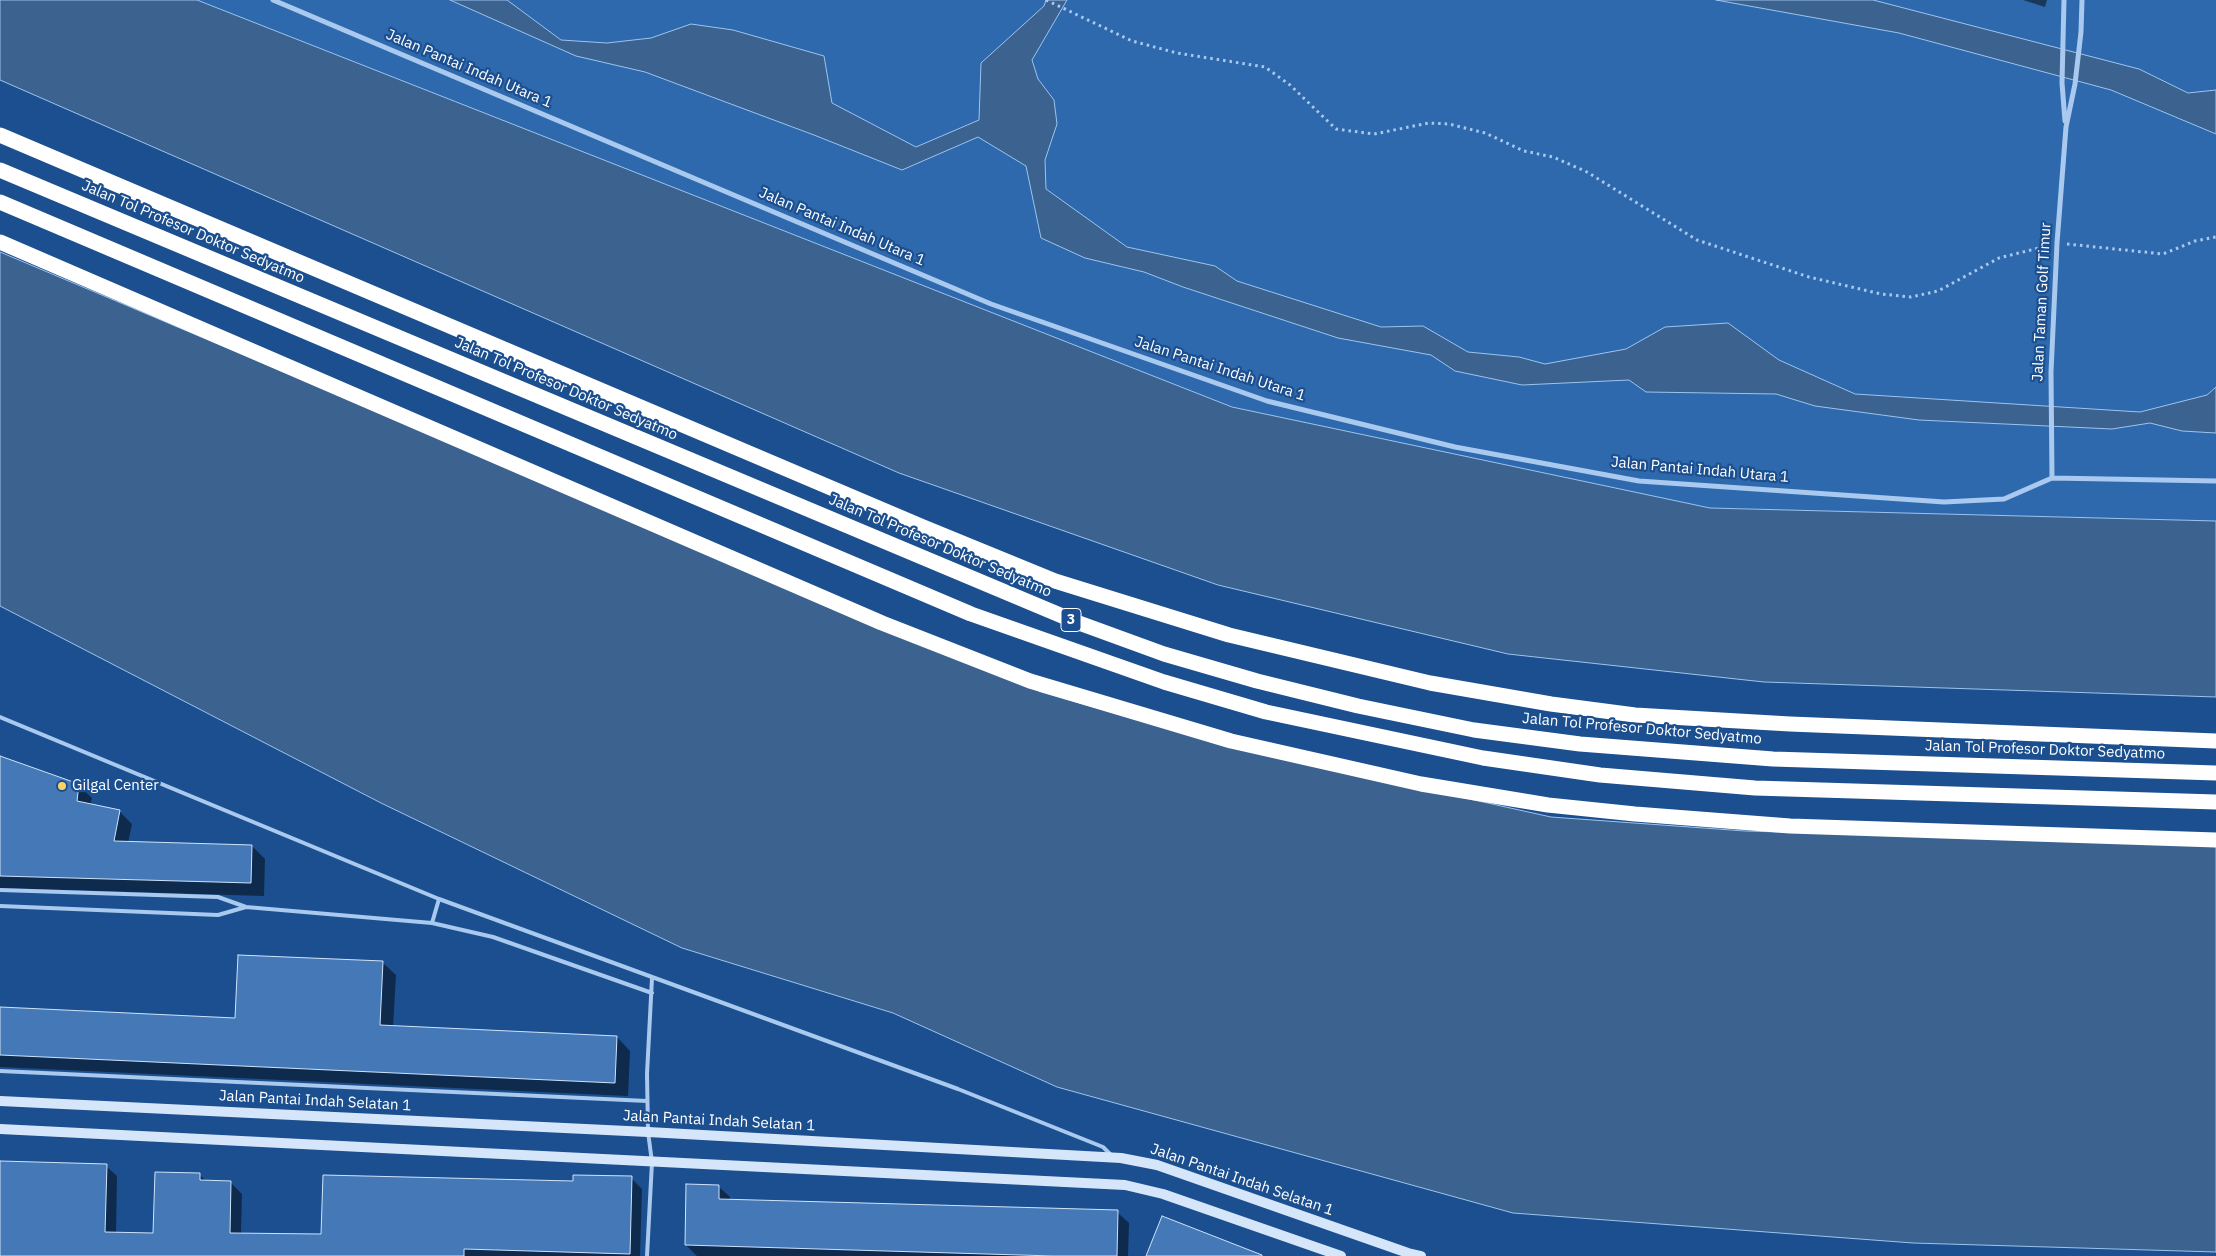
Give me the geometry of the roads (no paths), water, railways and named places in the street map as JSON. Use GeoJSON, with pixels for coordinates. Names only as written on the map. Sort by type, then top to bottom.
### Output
{"type":"FeatureCollection","features":[{"type":"Feature","properties":{"kind":"highway","name":"Jalan Tol Profesor Doktor Sedyatmo"},"geometry":{"type":"LineString","coordinates":[[0,135],[923,527],[1055,581],[1229,636],[1430,683],[1551,704],[1635,714],[1790,724],[2216,741]]}},
{"type":"Feature","properties":{"kind":"highway","name":"Jalan Tol Profesor Doktor Sedyatmo"},"geometry":{"type":"LineString","coordinates":[[0,170],[1079,623],[1164,654],[1257,681],[1358,706],[1464,728],[1580,744],[1773,759],[2216,772]]}},
{"type":"Feature","properties":{"kind":"highway","name":"3"},"geometry":{"type":"LineString","coordinates":[[0,202],[971,614],[1164,682],[1266,712],[1483,758],[1600,775],[1755,788],[2216,802]]}},
{"type":"Feature","properties":{"kind":"highway"},"geometry":{"type":"LineString","coordinates":[[0,242],[882,623],[1030,681],[1231,740],[1421,784],[1548,805],[1635,814],[1790,826],[2216,840]]}},
{"type":"Feature","properties":{"kind":"street","name":"Jalan Pantai Indah Utara 1"},"geometry":{"type":"LineString","coordinates":[[273,0],[991,304],[1267,401],[1455,447],[1639,481],[1944,502],[2004,499],[2052,478],[2216,481]]}},
{"type":"Feature","properties":{"kind":"street","name":"Jalan Taman Golf Timur"},"geometry":{"type":"LineString","coordinates":[[2064,0],[2062,83],[2066,126]]}},
{"type":"Feature","properties":{"kind":"street","name":"Jalan Taman Golf Timur"},"geometry":{"type":"LineString","coordinates":[[2052,478],[2051,372],[2057,242],[2066,126],[2075,84],[2081,32],[2082,0]]}},
{"type":"Feature","properties":{"kind":"street","name":"Jalan Pantai Indah Selatan 1"},"geometry":{"type":"LineString","coordinates":[[0,1101],[648,1132],[1112,1158],[1157,1165],[1421,1256]]}},
{"type":"Feature","properties":{"kind":"street"},"geometry":{"type":"LineString","coordinates":[[0,1129],[1125,1185],[1163,1194],[1341,1256]]}},
{"type":"Feature","properties":{"kind":"lane"},"geometry":{"type":"LineString","coordinates":[[0,717],[439,899],[958,1089],[1103,1147],[1110,1152],[1112,1158]]}},
{"type":"Feature","properties":{"kind":"lane"},"geometry":{"type":"LineString","coordinates":[[0,890],[218,897],[246,906],[432,923],[493,937],[652,993]]}},
{"type":"Feature","properties":{"kind":"lane"},"geometry":{"type":"LineString","coordinates":[[432,923],[439,899]]}},
{"type":"Feature","properties":{"kind":"lane"},"geometry":{"type":"LineString","coordinates":[[0,906],[218,915],[246,906]]}},
{"type":"Feature","properties":{"kind":"lane"},"geometry":{"type":"LineString","coordinates":[[647,1256],[652,1162],[648,1132],[647,1100],[652,978]]}},
{"type":"Feature","properties":{"kind":"lane"},"geometry":{"type":"LineString","coordinates":[[0,1071],[647,1100]]}},
{"type":"Feature","properties":{"kind":"place","name":"Gilgal Center"},"geometry":{"type":"Point","coordinates":[62,786]}}]}
